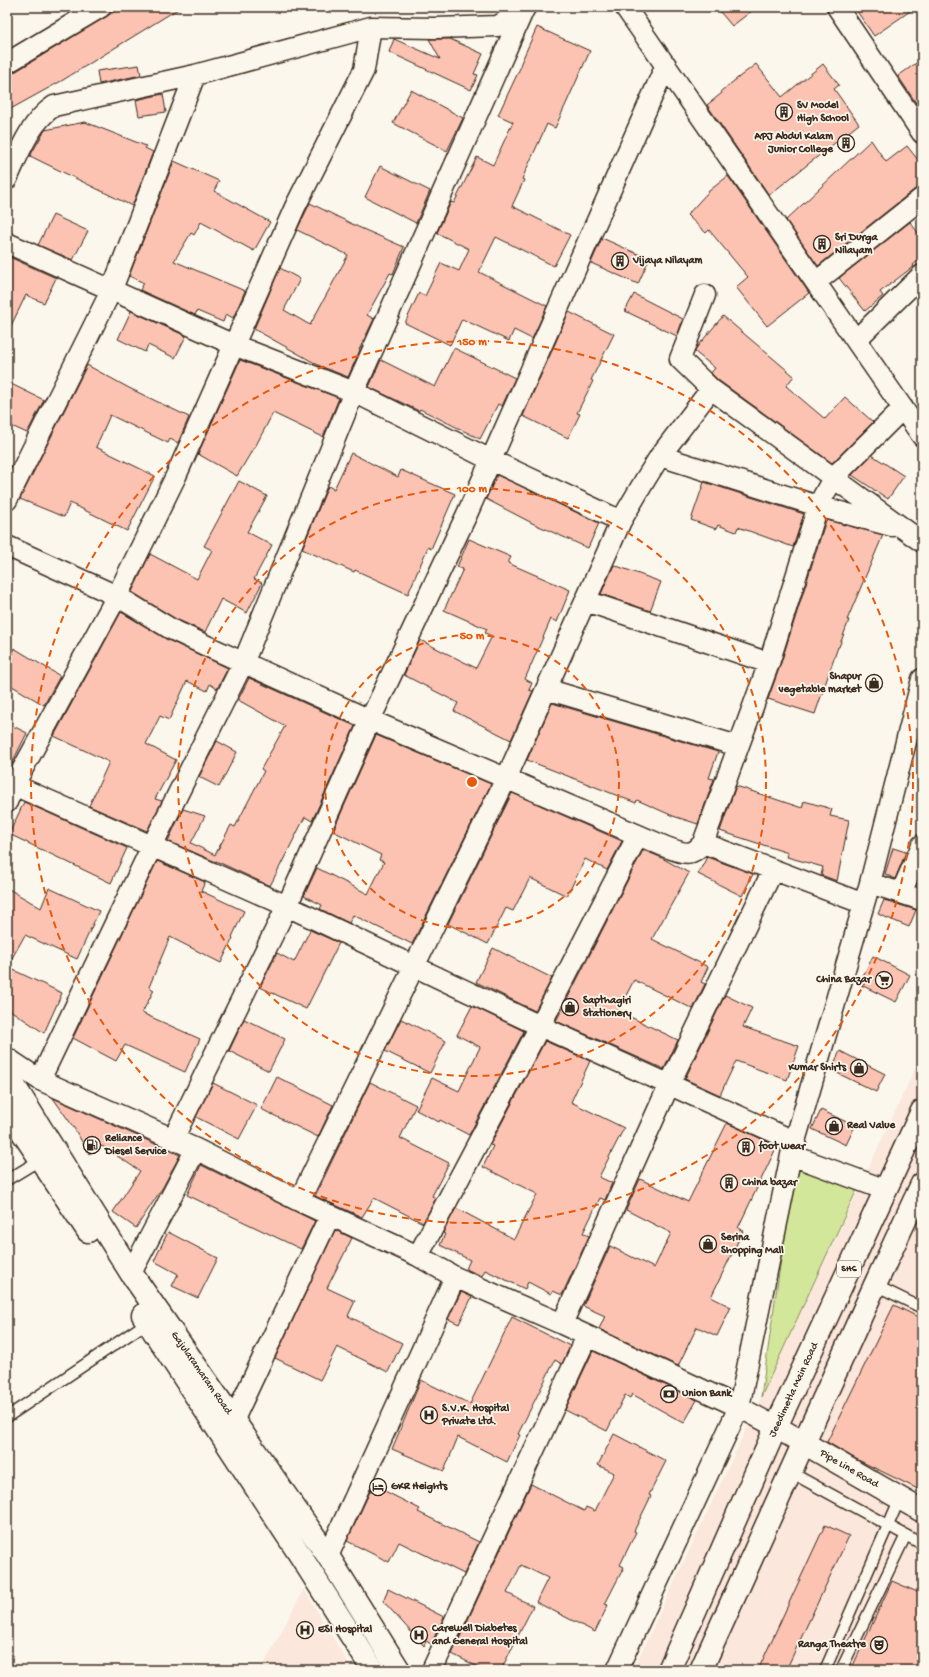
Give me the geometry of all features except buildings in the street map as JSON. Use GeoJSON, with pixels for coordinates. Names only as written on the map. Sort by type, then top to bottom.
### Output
{"type":"FeatureCollection","features":[{"type":"Feature","properties":{"kind":"main road","name":"Gajularamaram Road"},"geometry":{"type":"LineString","coordinates":[[7,1074],[131,1273],[328,1556],[399,1670]]}},
{"type":"Feature","properties":{"kind":"main road","name":"Gajularamaram Road"},"geometry":{"type":"LineString","coordinates":[[7,1109],[148,1322],[373,1670]]}},
{"type":"Feature","properties":{"kind":"main road","name":"Jeedimetla Main Road"},"geometry":{"type":"LineString","coordinates":[[669,1670],[776,1427],[922,1111]]}},
{"type":"Feature","properties":{"kind":"main road","name":"SH6"},"geometry":{"type":"LineString","coordinates":[[701,1670],[922,1184]]}},
{"type":"Feature","properties":{"kind":"main road","name":"Pipe Line Road"},"geometry":{"type":"LineString","coordinates":[[776,1427],[922,1511]]}},
{"type":"Feature","properties":{"kind":"main road"},"geometry":{"type":"LineString","coordinates":[[686,1670],[697,1645],[726,1615]]}},
{"type":"Feature","properties":{"kind":"street"},"geometry":{"type":"LineString","coordinates":[[7,63],[101,7]]}},
{"type":"Feature","properties":{"kind":"street"},"geometry":{"type":"LineString","coordinates":[[625,7],[922,436]]}},
{"type":"Feature","properties":{"kind":"street"},"geometry":{"type":"LineString","coordinates":[[837,7],[922,133]]}},
{"type":"Feature","properties":{"kind":"street"},"geometry":{"type":"LineString","coordinates":[[7,179],[26,139],[42,116],[54,106],[195,75],[371,27],[436,28],[498,26],[525,8]]}},
{"type":"Feature","properties":{"kind":"street"},"geometry":{"type":"LineString","coordinates":[[40,1080],[152,846],[244,661],[354,392],[525,8]]}},
{"type":"Feature","properties":{"kind":"street"},"geometry":{"type":"LineString","coordinates":[[371,27],[364,70],[295,207],[176,476],[117,596],[9,790],[152,846],[287,906],[540,1026],[669,1085],[794,1148],[886,1190]]}},
{"type":"Feature","properties":{"kind":"street"},"geometry":{"type":"LineString","coordinates":[[173,1139],[287,906],[370,720],[491,460],[666,65]]}},
{"type":"Feature","properties":{"kind":"street"},"geometry":{"type":"LineString","coordinates":[[7,500],[112,289],[195,75]]}},
{"type":"Feature","properties":{"kind":"street"},"geometry":{"type":"LineString","coordinates":[[816,282],[922,198]]}},
{"type":"Feature","properties":{"kind":"street"},"geometry":{"type":"LineString","coordinates":[[7,243],[234,345],[354,392],[491,460],[621,521]]}},
{"type":"Feature","properties":{"kind":"street"},"geometry":{"type":"LineString","coordinates":[[856,340],[922,275]]}},
{"type":"Feature","properties":{"kind":"street"},"geometry":{"type":"LineString","coordinates":[[705,295],[680,359],[711,390],[922,542]]}},
{"type":"Feature","properties":{"kind":"street"},"geometry":{"type":"LineString","coordinates":[[299,1201],[506,779],[621,521],[644,480],[660,456],[711,390]]}},
{"type":"Feature","properties":{"kind":"street"},"geometry":{"type":"LineString","coordinates":[[7,546],[117,596],[171,629],[244,661],[370,720],[638,835],[685,853],[696,852],[703,843],[769,663],[818,506],[833,478],[903,408]]}},
{"type":"Feature","properties":{"kind":"street"},"geometry":{"type":"LineString","coordinates":[[660,456],[818,506],[904,529]]}},
{"type":"Feature","properties":{"kind":"street"},"geometry":{"type":"LineString","coordinates":[[586,601],[769,663]]}},
{"type":"Feature","properties":{"kind":"street"},"geometry":{"type":"LineString","coordinates":[[617,1670],[739,1407],[794,1148],[870,883],[921,686]]}},
{"type":"Feature","properties":{"kind":"street"},"geometry":{"type":"LineString","coordinates":[[546,689],[738,746]]}},
{"type":"Feature","properties":{"kind":"street"},"geometry":{"type":"LineString","coordinates":[[418,1256],[540,1026],[638,835]]}},
{"type":"Feature","properties":{"kind":"street"},"geometry":{"type":"LineString","coordinates":[[703,843],[864,904]]}},
{"type":"Feature","properties":{"kind":"street"},"geometry":{"type":"LineString","coordinates":[[901,893],[922,845]]}},
{"type":"Feature","properties":{"kind":"street"},"geometry":{"type":"LineString","coordinates":[[562,1324],[669,1085],[773,870]]}},
{"type":"Feature","properties":{"kind":"street"},"geometry":{"type":"LineString","coordinates":[[870,883],[922,900]]}},
{"type":"Feature","properties":{"kind":"street"},"geometry":{"type":"LineString","coordinates":[[7,1058],[40,1080],[196,1149],[299,1201],[418,1256],[455,1277],[562,1324],[739,1407],[776,1427]]}},
{"type":"Feature","properties":{"kind":"street"},"geometry":{"type":"LineString","coordinates":[[131,1273],[196,1149]]}},
{"type":"Feature","properties":{"kind":"street"},"geometry":{"type":"LineString","coordinates":[[234,1419],[330,1215]]}},
{"type":"Feature","properties":{"kind":"street"},"geometry":{"type":"LineString","coordinates":[[328,1556],[455,1277]]}},
{"type":"Feature","properties":{"kind":"street"},"geometry":{"type":"LineString","coordinates":[[432,1670],[587,1336]]}},
{"type":"Feature","properties":{"kind":"lane"},"geometry":{"type":"LineString","coordinates":[[7,1180],[40,1160]]}},
{"type":"Feature","properties":{"kind":"lane"},"geometry":{"type":"LineString","coordinates":[[875,1285],[922,1308]]}},
{"type":"Feature","properties":{"kind":"lane"},"geometry":{"type":"LineString","coordinates":[[7,1417],[148,1322]]}},
{"type":"Feature","properties":{"kind":"lane"},"geometry":{"type":"LineString","coordinates":[[790,1472],[922,1544]]}},
{"type":"Feature","properties":{"kind":"lane"},"geometry":{"type":"LineString","coordinates":[[825,1670],[900,1498]]}},
{"type":"Feature","properties":{"kind":"lane"},"geometry":{"type":"LineString","coordinates":[[841,1670],[906,1535]]}},
{"type":"Feature","properties":{"kind":"shaded area"},"geometry":{"type":"Polygon","coordinates":[[[922,1054],[922,1670],[633,1670],[728,1468],[922,1054]]]}},
{"type":"Feature","properties":{"kind":"shaded area","name":"ESI Hospital"},"geometry":{"type":"Polygon","coordinates":[[[304,1589],[352,1670],[261,1670],[304,1589]]]}},
{"type":"Feature","properties":{"kind":"green space"},"geometry":{"type":"Polygon","coordinates":[[[795,1163],[859,1185],[761,1397],[795,1163]]]}},
{"type":"Feature","properties":{"kind":"place","name":"SV Model High School"},"geometry":{"type":"Point","coordinates":[784,112]}},
{"type":"Feature","properties":{"kind":"place","name":"APJ Abdul Kalam Junior College"},"geometry":{"type":"Point","coordinates":[846,143]}},
{"type":"Feature","properties":{"kind":"place","name":"Sri Durga Nilayam"},"geometry":{"type":"Point","coordinates":[822,244]}},
{"type":"Feature","properties":{"kind":"place","name":"Vijaya Nilayam"},"geometry":{"type":"Point","coordinates":[620,261]}},
{"type":"Feature","properties":{"kind":"place","name":"Shapur vegetable market"},"geometry":{"type":"Point","coordinates":[874,683]}},
{"type":"Feature","properties":{"kind":"place","name":"China Bazar"},"geometry":{"type":"Point","coordinates":[884,980]}},
{"type":"Feature","properties":{"kind":"place","name":"Sapthagiri Stationery"},"geometry":{"type":"Point","coordinates":[570,1007]}},
{"type":"Feature","properties":{"kind":"place","name":"Kumar Shirts"},"geometry":{"type":"Point","coordinates":[859,1068]}},
{"type":"Feature","properties":{"kind":"place","name":"Real Value"},"geometry":{"type":"Point","coordinates":[834,1126]}},
{"type":"Feature","properties":{"kind":"place","name":"Reliance Diesel Service"},"geometry":{"type":"Point","coordinates":[92,1145]}},
{"type":"Feature","properties":{"kind":"place","name":"foot wear"},"geometry":{"type":"Point","coordinates":[746,1147]}},
{"type":"Feature","properties":{"kind":"place","name":"China bazar"},"geometry":{"type":"Point","coordinates":[729,1183]}},
{"type":"Feature","properties":{"kind":"place","name":"Serina Shopping Mall"},"geometry":{"type":"Point","coordinates":[708,1244]}},
{"type":"Feature","properties":{"kind":"place","name":"Union Bank"},"geometry":{"type":"Point","coordinates":[669,1394]}},
{"type":"Feature","properties":{"kind":"place","name":"S.V.K. Hospital Private Ltd."},"geometry":{"type":"Point","coordinates":[429,1415]}},
{"type":"Feature","properties":{"kind":"place","name":"GKR Heights"},"geometry":{"type":"Point","coordinates":[378,1487]}},
{"type":"Feature","properties":{"kind":"place","name":"ESI Hospital"},"geometry":{"type":"Point","coordinates":[305,1630]}},
{"type":"Feature","properties":{"kind":"place","name":"Carewell Diabetes and General Hospital"},"geometry":{"type":"Point","coordinates":[419,1635]}},
{"type":"Feature","properties":{"kind":"place","name":"Ranga Theatre"},"geometry":{"type":"Point","coordinates":[879,1645]}}]}
